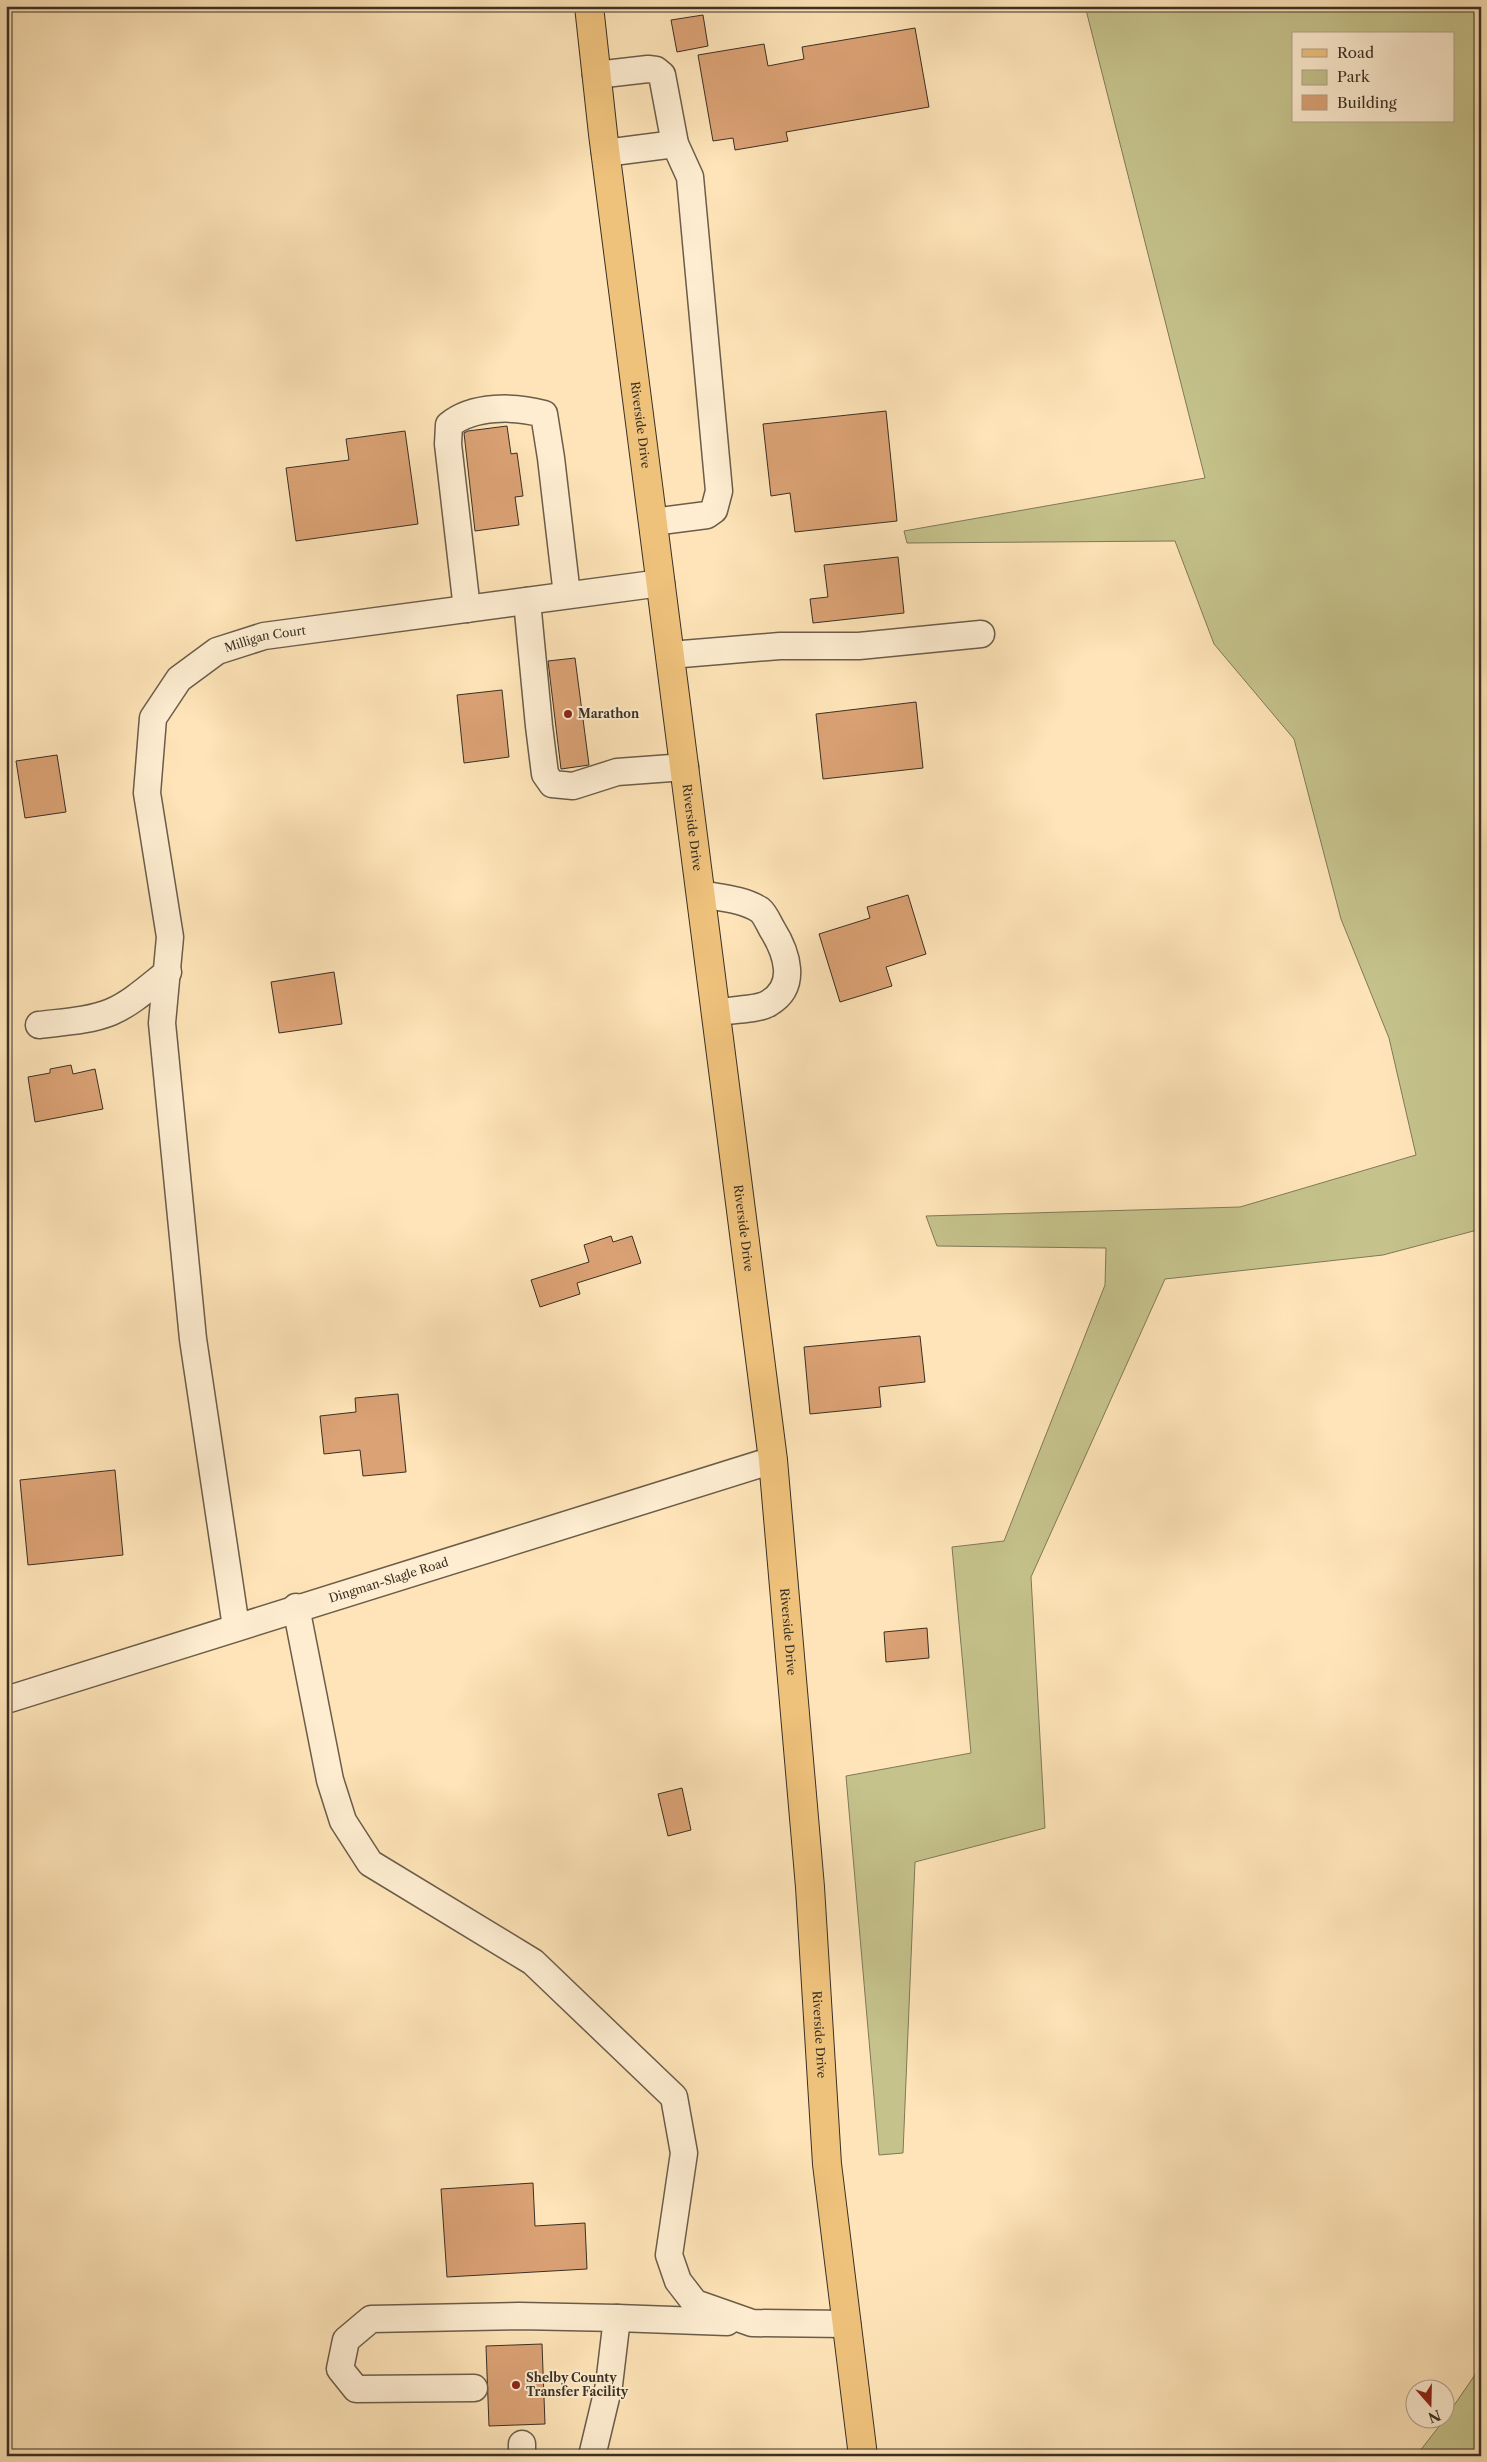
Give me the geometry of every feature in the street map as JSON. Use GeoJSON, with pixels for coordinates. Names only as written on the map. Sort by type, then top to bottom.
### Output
{"type":"FeatureCollection","features":[{"type":"Feature","properties":{"kind":"main road","name":"Riverside Drive"},"geometry":{"type":"LineString","coordinates":[[589,6],[605,153],[717,1012],[772,1460],[810,1887],[827,2164],[863,2456]]}},
{"type":"Feature","properties":{"kind":"street"},"geometry":{"type":"LineString","coordinates":[[596,75],[656,70],[664,80],[676,144],[690,178],[719,491],[714,510],[707,515],[653,522]]}},
{"type":"Feature","properties":{"kind":"street"},"geometry":{"type":"LineString","coordinates":[[605,153],[676,144]]}},
{"type":"Feature","properties":{"kind":"street"},"geometry":{"type":"LineString","coordinates":[[467,609],[448,444],[450,425],[460,416],[483,410],[528,409],[544,414],[552,458],[567,595]]}},
{"type":"Feature","properties":{"kind":"street","name":"Milligan Court"},"geometry":{"type":"LineString","coordinates":[[236,1627],[193,1339],[162,1023],[170,937],[147,793],[153,718],[179,679],[217,651],[264,636],[661,583]]}},
{"type":"Feature","properties":{"kind":"street"},"geometry":{"type":"LineString","coordinates":[[527,601],[545,774],[552,784],[573,786],[617,772],[685,767]]}},
{"type":"Feature","properties":{"kind":"street"},"geometry":{"type":"LineString","coordinates":[[670,655],[780,646],[859,646],[981,634]]}},
{"type":"Feature","properties":{"kind":"street"},"geometry":{"type":"LineString","coordinates":[[701,894],[742,901],[762,911],[786,959],[789,975],[780,996],[767,1005],[717,1012]]}},
{"type":"Feature","properties":{"kind":"street"},"geometry":{"type":"LineString","coordinates":[[39,1025],[93,1017],[112,1012],[135,998],[168,972]]}},
{"type":"Feature","properties":{"kind":"street","name":"Dingman-Slagle Road"},"geometry":{"type":"LineString","coordinates":[[6,1700],[296,1607],[772,1460]]}},
{"type":"Feature","properties":{"kind":"street"},"geometry":{"type":"LineString","coordinates":[[296,1607],[330,1780],[343,1821],[370,1863],[533,1962],[674,2097],[684,2153],[668,2254],[678,2281],[694,2303],[752,2323]]}},
{"type":"Feature","properties":{"kind":"street"},"geometry":{"type":"LineString","coordinates":[[474,2388],[356,2389],[340,2369],[346,2340],[371,2319],[519,2316],[847,2324]]}},
{"type":"Feature","properties":{"kind":"street"},"geometry":{"type":"LineString","coordinates":[[592,2456],[609,2384],[617,2318]]}},
{"type":"Feature","properties":{"kind":"green space"},"geometry":{"type":"Polygon","coordinates":[[[1085,6],[1481,6],[1481,1229],[1383,1255],[1165,1279],[1031,1577],[1045,1828],[915,1862],[903,2153],[879,2155],[846,1776],[971,1753],[952,1547],[1004,1541],[1105,1285],[1106,1248],[937,1246],[926,1216],[1240,1207],[1416,1155],[1389,1038],[1341,919],[1294,739],[1214,644],[1175,541],[907,543],[904,531],[1205,478],[1085,6]]]}},
{"type":"Feature","properties":{"kind":"green space"},"geometry":{"type":"Polygon","coordinates":[[[1481,2366],[1481,2456],[1416,2456],[1436,2430],[1454,2430],[1454,2405],[1481,2366]]]}},
{"type":"Feature","properties":{"kind":"building"},"geometry":{"type":"Polygon","coordinates":[[[703,15],[708,46],[677,52],[671,20],[703,15]]]}},
{"type":"Feature","properties":{"kind":"building"},"geometry":{"type":"Polygon","coordinates":[[[915,28],[929,107],[786,132],[788,141],[735,150],[733,138],[713,141],[698,55],[764,44],[768,66],[804,59],[802,47],[915,28]]]}},
{"type":"Feature","properties":{"kind":"building"},"geometry":{"type":"Polygon","coordinates":[[[886,411],[897,521],[795,532],[790,493],[771,496],[763,424],[886,411]]]}},
{"type":"Feature","properties":{"kind":"building"},"geometry":{"type":"Polygon","coordinates":[[[507,426],[511,454],[517,453],[523,496],[515,497],[519,525],[475,531],[464,433],[507,426]]]}},
{"type":"Feature","properties":{"kind":"building"},"geometry":{"type":"Polygon","coordinates":[[[405,431],[418,524],[296,541],[286,468],[349,460],[346,439],[405,431]]]}},
{"type":"Feature","properties":{"kind":"building"},"geometry":{"type":"Polygon","coordinates":[[[898,557],[904,613],[813,623],[810,599],[828,597],[824,565],[898,557]]]}},
{"type":"Feature","properties":{"kind":"building","name":"Marathon"},"geometry":{"type":"Polygon","coordinates":[[[575,658],[589,765],[561,769],[548,661],[575,658]]]}},
{"type":"Feature","properties":{"kind":"building"},"geometry":{"type":"Polygon","coordinates":[[[502,690],[509,757],[464,763],[457,695],[502,690]]]}},
{"type":"Feature","properties":{"kind":"building"},"geometry":{"type":"Polygon","coordinates":[[[916,702],[923,768],[823,779],[816,714],[916,702]]]}},
{"type":"Feature","properties":{"kind":"building"},"geometry":{"type":"Polygon","coordinates":[[[57,755],[66,812],[25,818],[16,761],[57,755]]]}},
{"type":"Feature","properties":{"kind":"building"},"geometry":{"type":"Polygon","coordinates":[[[908,895],[926,954],[886,967],[892,986],[840,1002],[819,934],[870,918],[867,907],[908,895]]]}},
{"type":"Feature","properties":{"kind":"building"},"geometry":{"type":"Polygon","coordinates":[[[334,972],[342,1024],[279,1033],[271,982],[334,972]]]}},
{"type":"Feature","properties":{"kind":"building"},"geometry":{"type":"Polygon","coordinates":[[[71,1065],[73,1074],[95,1069],[103,1109],[35,1122],[28,1077],[50,1073],[50,1069],[71,1065]]]}},
{"type":"Feature","properties":{"kind":"building"},"geometry":{"type":"Polygon","coordinates":[[[611,1236],[613,1242],[632,1236],[641,1263],[577,1283],[580,1294],[540,1307],[531,1280],[589,1262],[584,1245],[611,1236]]]}},
{"type":"Feature","properties":{"kind":"building"},"geometry":{"type":"Polygon","coordinates":[[[920,1336],[925,1382],[879,1387],[881,1407],[810,1414],[804,1347],[920,1336]]]}},
{"type":"Feature","properties":{"kind":"building"},"geometry":{"type":"Polygon","coordinates":[[[398,1394],[406,1472],[363,1476],[360,1450],[324,1454],[320,1416],[356,1412],[355,1398],[398,1394]]]}},
{"type":"Feature","properties":{"kind":"building"},"geometry":{"type":"Polygon","coordinates":[[[115,1470],[123,1555],[28,1565],[20,1480],[115,1470]]]}},
{"type":"Feature","properties":{"kind":"building"},"geometry":{"type":"Polygon","coordinates":[[[927,1628],[929,1658],[886,1662],[884,1632],[927,1628]]]}},
{"type":"Feature","properties":{"kind":"building"},"geometry":{"type":"Polygon","coordinates":[[[682,1788],[691,1830],[668,1836],[658,1794],[682,1788]]]}},
{"type":"Feature","properties":{"kind":"building"},"geometry":{"type":"Polygon","coordinates":[[[533,2183],[535,2226],[585,2223],[587,2269],[447,2277],[441,2189],[533,2183]]]}},
{"type":"Feature","properties":{"kind":"building","name":"Shelby County Transfer Facility"},"geometry":{"type":"Polygon","coordinates":[[[542,2344],[545,2424],[489,2426],[486,2346],[542,2344]]]}},
{"type":"Feature","properties":{"kind":"place","name":"Marathon"},"geometry":{"type":"Point","coordinates":[568,714]}},
{"type":"Feature","properties":{"kind":"place","name":"Shelby County Transfer Facility"},"geometry":{"type":"Point","coordinates":[516,2385]}}]}
